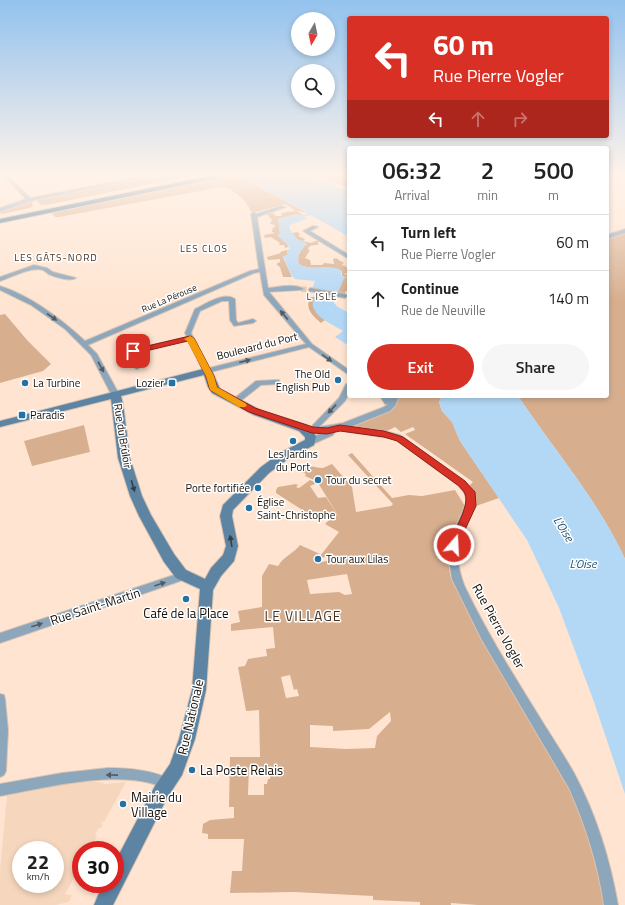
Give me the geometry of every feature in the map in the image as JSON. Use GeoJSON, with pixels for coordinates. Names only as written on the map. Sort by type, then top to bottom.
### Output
{"type":"FeatureCollection","features":[{"type":"Feature","properties":{"kind":"main road"},"geometry":{"type":"LineString","coordinates":[[0,221],[18,217]]}},
{"type":"Feature","properties":{"kind":"street"},"geometry":{"type":"LineString","coordinates":[[255,217],[265,290],[267,295],[310,345],[347,372]]}},
{"type":"Feature","properties":{"kind":"street"},"geometry":{"type":"LineString","coordinates":[[315,227],[306,231],[347,256]]}},
{"type":"Feature","properties":{"kind":"street"},"geometry":{"type":"LineString","coordinates":[[609,236],[625,231]]}},
{"type":"Feature","properties":{"kind":"street"},"geometry":{"type":"LineString","coordinates":[[0,280],[34,267],[45,269],[60,276],[73,278]]}},
{"type":"Feature","properties":{"kind":"street","name":"Rue La Pérouse"},"geometry":{"type":"LineString","coordinates":[[84,344],[252,272],[262,270]]}},
{"type":"Feature","properties":{"kind":"street","name":"Rue du Brûloir"},"geometry":{"type":"LineString","coordinates":[[0,288],[33,304],[67,328],[94,354],[115,394],[118,404],[124,458],[136,496],[169,558],[186,577]]}},
{"type":"Feature","properties":{"kind":"street"},"geometry":{"type":"LineString","coordinates":[[265,290],[290,288],[301,289]]}},
{"type":"Feature","properties":{"kind":"street"},"geometry":{"type":"LineString","coordinates":[[311,290],[344,296]]}},
{"type":"Feature","properties":{"kind":"street"},"geometry":{"type":"LineString","coordinates":[[253,321],[238,328],[233,320],[232,299],[221,299],[196,311],[188,331],[190,338],[211,378],[213,389],[258,413],[308,429],[327,431],[338,428]]}},
{"type":"Feature","properties":{"kind":"street"},"geometry":{"type":"LineString","coordinates":[[137,367],[132,354],[134,351],[190,338]]}},
{"type":"Feature","properties":{"kind":"street","name":"Boulevard du Port"},"geometry":{"type":"LineString","coordinates":[[0,424],[207,370],[310,345]]}},
{"type":"Feature","properties":{"kind":"street"},"geometry":{"type":"LineString","coordinates":[[235,402],[259,383],[276,382]]}},
{"type":"Feature","properties":{"kind":"street"},"geometry":{"type":"LineString","coordinates":[[308,429],[342,399],[347,390]]}},
{"type":"Feature","properties":{"kind":"street"},"geometry":{"type":"LineString","coordinates":[[380,411],[387,398]]}},
{"type":"Feature","properties":{"kind":"street"},"geometry":{"type":"LineString","coordinates":[[186,577],[207,586],[219,568],[229,557],[232,546],[226,516],[227,508],[260,474],[284,456],[310,442],[338,428],[390,407],[394,398]]}},
{"type":"Feature","properties":{"kind":"street","name":"Rue Pierre Vogler"},"geometry":{"type":"LineString","coordinates":[[338,428],[397,437],[462,484],[470,492],[471,506],[455,540],[455,572],[472,609],[504,668],[561,761],[585,809],[599,848],[611,905]]}},
{"type":"Feature","properties":{"kind":"street"},"geometry":{"type":"LineString","coordinates":[[308,429],[311,434],[310,442]]}},
{"type":"Feature","properties":{"kind":"street","name":"Rue Saint-Martin"},"geometry":{"type":"LineString","coordinates":[[0,638],[186,577]]}},
{"type":"Feature","properties":{"kind":"street","name":"Rue Nationale"},"geometry":{"type":"LineString","coordinates":[[124,864],[161,792],[182,757],[197,702],[201,670],[204,602],[207,586]]}},
{"type":"Feature","properties":{"kind":"street"},"geometry":{"type":"LineString","coordinates":[[0,699],[2,730],[0,771]]}},
{"type":"Feature","properties":{"kind":"street"},"geometry":{"type":"LineString","coordinates":[[0,790],[105,775],[155,778],[167,784]]}},
{"type":"Feature","properties":{"kind":"street"},"geometry":{"type":"LineString","coordinates":[[103,905],[109,893]]}},
{"type":"Feature","properties":{"kind":"shaded area"},"geometry":{"type":"Polygon","coordinates":[[[270,217],[285,217],[278,219],[280,233],[278,236],[288,245],[288,247],[285,248],[284,245],[279,245],[280,243],[271,237],[265,238],[264,235],[275,233],[272,232],[275,225],[270,224],[272,220],[270,217]]]}},
{"type":"Feature","properties":{"kind":"shaded area"},"geometry":{"type":"Polygon","coordinates":[[[298,232],[300,235],[298,236],[305,239],[303,241],[311,243],[318,240],[321,242],[317,242],[319,244],[309,247],[308,250],[310,250],[305,258],[310,260],[311,265],[322,265],[324,263],[334,264],[333,259],[336,258],[344,263],[341,266],[347,265],[344,266],[347,267],[347,273],[343,274],[347,275],[347,277],[342,276],[342,271],[337,269],[309,267],[299,264],[298,258],[300,253],[307,244],[297,239],[292,233],[298,232]]]}},
{"type":"Feature","properties":{"kind":"shaded area"},"geometry":{"type":"Polygon","coordinates":[[[625,233],[625,559],[602,516],[589,496],[519,398],[609,398],[609,238],[625,233]]]}},
{"type":"Feature","properties":{"kind":"shaded area"},"geometry":{"type":"Polygon","coordinates":[[[287,250],[287,255],[283,257],[292,277],[283,277],[280,267],[277,265],[277,263],[280,262],[280,259],[268,260],[267,257],[287,250]]]}},
{"type":"Feature","properties":{"kind":"shaded area"},"geometry":{"type":"Polygon","coordinates":[[[344,278],[347,278],[347,291],[344,294],[337,293],[344,278]]]}},
{"type":"Feature","properties":{"kind":"shaded area"},"geometry":{"type":"Polygon","coordinates":[[[310,297],[315,297],[314,307],[317,313],[325,320],[321,323],[310,312],[308,305],[310,297]]]}},
{"type":"Feature","properties":{"kind":"shaded area"},"geometry":{"type":"Polygon","coordinates":[[[5,314],[27,340],[51,364],[43,371],[0,383],[0,315],[5,314]]]}},
{"type":"Feature","properties":{"kind":"shaded area"},"geometry":{"type":"Polygon","coordinates":[[[397,398],[441,398],[439,402],[442,411],[452,422],[460,441],[499,498],[476,506],[474,493],[470,485],[473,482],[405,434],[415,430],[413,427],[401,432],[395,427],[387,431],[352,426],[393,409],[397,398]]]}},
{"type":"Feature","properties":{"kind":"shaded area"},"geometry":{"type":"Polygon","coordinates":[[[84,425],[90,452],[32,466],[24,441],[84,425]]]}},
{"type":"Feature","properties":{"kind":"shaded area"},"geometry":{"type":"Polygon","coordinates":[[[352,453],[392,498],[409,495],[422,496],[455,490],[465,506],[453,532],[449,550],[449,568],[451,578],[553,756],[582,814],[593,839],[606,905],[478,905],[451,903],[451,905],[420,905],[420,902],[373,900],[373,896],[294,892],[230,893],[232,871],[242,871],[244,839],[208,839],[208,834],[202,833],[203,824],[210,820],[234,818],[234,807],[229,807],[230,757],[260,757],[259,710],[246,711],[238,667],[245,666],[248,659],[267,656],[266,649],[275,648],[273,627],[231,631],[231,624],[240,622],[238,611],[262,607],[262,576],[269,564],[278,566],[283,559],[295,551],[300,545],[320,554],[315,557],[316,561],[320,560],[322,562],[334,559],[333,555],[321,558],[320,556],[339,532],[325,524],[329,520],[318,512],[313,517],[276,493],[278,487],[296,484],[298,485],[296,487],[299,488],[310,480],[317,483],[310,486],[318,498],[326,497],[343,523],[318,483],[321,479],[317,478],[314,480],[305,476],[306,474],[301,472],[308,466],[323,468],[332,464],[352,487],[356,512],[391,506],[393,504],[348,455],[352,453]],[[347,574],[307,580],[310,594],[339,592],[345,595],[352,594],[347,574]],[[290,675],[281,677],[286,698],[299,696],[297,689],[294,690],[290,675]],[[390,712],[369,729],[333,731],[333,726],[310,725],[310,747],[346,749],[375,748],[377,736],[391,721],[390,712]],[[249,767],[248,795],[264,795],[264,784],[267,784],[268,779],[270,779],[271,767],[249,767]]]}},
{"type":"Feature","properties":{"kind":"shaded area"},"geometry":{"type":"Polygon","coordinates":[[[80,782],[99,782],[105,784],[126,782],[104,822],[103,821],[101,824],[103,825],[95,834],[97,836],[94,841],[72,841],[72,881],[65,894],[72,895],[69,902],[56,905],[0,905],[0,869],[7,796],[28,790],[80,782]]]}},
{"type":"Feature","properties":{"kind":"water"},"geometry":{"type":"Polygon","coordinates":[[[285,217],[304,217],[307,219],[290,225],[289,228],[297,239],[307,244],[303,248],[298,258],[299,264],[310,267],[337,268],[342,271],[341,275],[343,277],[347,277],[344,279],[337,293],[333,293],[332,295],[335,296],[334,303],[347,312],[347,345],[335,337],[343,331],[316,313],[313,303],[316,293],[311,292],[315,281],[295,279],[291,274],[283,256],[287,255],[287,250],[290,249],[278,236],[280,233],[278,219],[285,217]]]}},
{"type":"Feature","properties":{"kind":"water"},"geometry":{"type":"Polygon","coordinates":[[[315,217],[347,217],[347,236],[315,217]]]}},
{"type":"Feature","properties":{"kind":"water","name":"L’Oise"},"geometry":{"type":"Polygon","coordinates":[[[441,398],[519,398],[589,496],[614,537],[625,559],[625,794],[594,702],[559,608],[527,540],[460,441],[452,422],[442,411],[439,402],[441,398]]]}},
{"type":"Feature","properties":{"kind":"tunnel"},"geometry":{"type":"LineString","coordinates":[[301,289],[311,290]]}},
{"type":"Feature","properties":{"kind":"slow traffic"},"geometry":{"type":"LineString","coordinates":[[188,339],[190,338],[212,380],[213,389],[242,405]]}},
{"type":"Feature","properties":{"kind":"place","name":"The Old English Pub"},"geometry":{"type":"Point","coordinates":[338,380]}},
{"type":"Feature","properties":{"kind":"place","name":"La Turbine"},"geometry":{"type":"Point","coordinates":[25,383]}},
{"type":"Feature","properties":{"kind":"place","name":"Lozier"},"geometry":{"type":"Point","coordinates":[172,383]}},
{"type":"Feature","properties":{"kind":"place","name":"Paradis"},"geometry":{"type":"Point","coordinates":[22,415]}},
{"type":"Feature","properties":{"kind":"place","name":"Les Jardins du Port"},"geometry":{"type":"Point","coordinates":[293,441]}},
{"type":"Feature","properties":{"kind":"place","name":"Tour du secret"},"geometry":{"type":"Point","coordinates":[318,480]}},
{"type":"Feature","properties":{"kind":"place","name":"Porte fortifiée"},"geometry":{"type":"Point","coordinates":[258,488]}},
{"type":"Feature","properties":{"kind":"place","name":"Église Saint-Christophe"},"geometry":{"type":"Point","coordinates":[249,508]}},
{"type":"Feature","properties":{"kind":"place","name":"Tour aux Lilas"},"geometry":{"type":"Point","coordinates":[318,559]}},
{"type":"Feature","properties":{"kind":"place","name":"Café de la Place"},"geometry":{"type":"Point","coordinates":[186,599]}},
{"type":"Feature","properties":{"kind":"place","name":"La Poste Relais"},"geometry":{"type":"Point","coordinates":[192,770]}},
{"type":"Feature","properties":{"kind":"place","name":"Mairie du Village"},"geometry":{"type":"Point","coordinates":[123,804]}},
{"type":"Feature","properties":{"kind":"district","name":"LES CLOS"},"geometry":{"type":"Point","coordinates":[204,248]}},
{"type":"Feature","properties":{"kind":"district","name":"LES GÂTS-NORD"},"geometry":{"type":"Point","coordinates":[56,257]}},
{"type":"Feature","properties":{"kind":"district","name":"L ISLE"},"geometry":{"type":"Point","coordinates":[322,296]}},
{"type":"Feature","properties":{"kind":"district","name":"LE VILLAGE"},"geometry":{"type":"Point","coordinates":[303,615]}},
{"type":"Feature","properties":{"kind":"route"},"geometry":{"type":"LineString","coordinates":[[133,351],[190,338],[212,380],[213,389],[252,410],[296,426],[312,430],[327,431],[340,428],[395,436],[400,439],[462,484],[470,492],[471,506],[457,534],[454,545]]}},
{"type":"Feature","properties":{"kind":"water label","name":"L'Oise"},"geometry":{"type":"Point","coordinates":[564,529]}}]}
